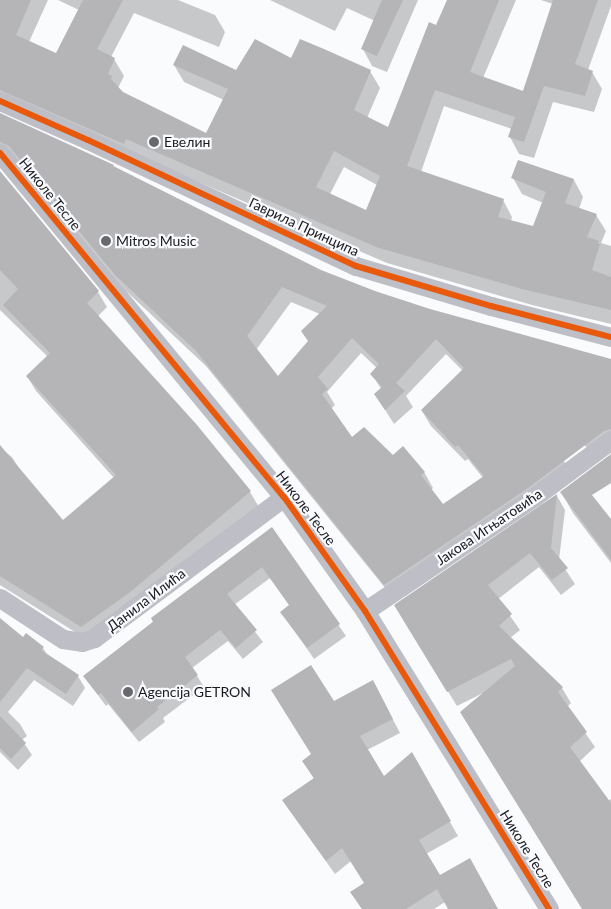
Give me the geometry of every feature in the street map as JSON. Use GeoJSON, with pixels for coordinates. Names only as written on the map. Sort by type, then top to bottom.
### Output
{"type":"FeatureCollection","features":[{"type":"Feature","properties":{"kind":"street","name":"Гаврила Принципа"},"geometry":{"type":"LineString","coordinates":[[0,102],[88,140],[356,266],[491,306],[611,337]]}},
{"type":"Feature","properties":{"kind":"street","name":"Николе Тесле"},"geometry":{"type":"LineString","coordinates":[[0,153],[284,498],[365,611],[549,909]]}},
{"type":"Feature","properties":{"kind":"street","name":"Јакова Игњатовића"},"geometry":{"type":"LineString","coordinates":[[365,611],[534,497],[611,440]]}},
{"type":"Feature","properties":{"kind":"street","name":"Данила Илића"},"geometry":{"type":"LineString","coordinates":[[0,598],[62,639],[82,642],[94,638],[284,498]]}},
{"type":"Feature","properties":{"kind":"building"},"geometry":{"type":"Polygon","coordinates":[[[0,0],[31,0],[16,35],[56,53],[83,0],[123,0],[97,49],[115,58],[108,74],[112,76],[111,79],[123,92],[206,133],[228,89],[173,65],[183,45],[236,70],[255,39],[291,58],[300,39],[371,70],[354,110],[388,127],[429,22],[436,25],[447,0],[499,0],[470,72],[523,91],[553,0],[598,0],[575,64],[593,71],[585,96],[544,86],[524,142],[508,137],[515,117],[435,90],[407,166],[504,199],[498,217],[533,226],[546,192],[511,178],[518,160],[574,179],[565,203],[597,214],[587,237],[599,241],[598,244],[600,244],[592,270],[611,277],[611,310],[522,289],[376,247],[126,139],[124,144],[0,90],[0,0]],[[334,151],[316,187],[366,210],[380,176],[334,151]]]}},
{"type":"Feature","properties":{"kind":"building"},"geometry":{"type":"Polygon","coordinates":[[[382,0],[403,0],[377,56],[361,49],[382,0]]]}},
{"type":"Feature","properties":{"kind":"building"},"geometry":{"type":"Polygon","coordinates":[[[0,113],[114,165],[321,270],[375,291],[430,309],[611,359],[611,429],[604,431],[528,488],[384,585],[196,351],[115,275],[9,146],[0,142],[0,113]],[[282,287],[247,336],[278,376],[308,341],[301,331],[327,306],[282,287]],[[352,338],[318,377],[328,389],[322,394],[352,437],[364,427],[393,455],[403,446],[425,472],[421,475],[443,504],[484,476],[458,445],[455,447],[421,410],[464,368],[436,339],[396,383],[405,391],[385,410],[374,394],[382,387],[370,374],[379,364],[352,338]]]}},
{"type":"Feature","properties":{"kind":"building"},"geometry":{"type":"Polygon","coordinates":[[[0,171],[99,291],[87,303],[197,425],[251,491],[129,593],[81,627],[0,576],[0,445],[63,520],[116,475],[26,376],[50,353],[3,305],[18,289],[0,270],[0,171]]]}},
{"type":"Feature","properties":{"kind":"building"},"geometry":{"type":"Polygon","coordinates":[[[611,454],[611,483],[592,495],[611,519],[611,560],[560,492],[611,454]]]}},
{"type":"Feature","properties":{"kind":"building"},"geometry":{"type":"Polygon","coordinates":[[[557,494],[551,548],[568,568],[552,580],[530,553],[488,585],[512,614],[499,626],[563,687],[558,692],[587,732],[570,747],[611,803],[611,909],[582,909],[460,712],[515,666],[511,659],[447,692],[394,605],[557,494]]]}},
{"type":"Feature","properties":{"kind":"building"},"geometry":{"type":"Polygon","coordinates":[[[272,527],[340,624],[307,648],[280,612],[289,605],[262,567],[227,594],[257,630],[236,648],[220,630],[185,657],[198,675],[157,707],[159,709],[132,732],[101,693],[98,695],[83,676],[153,622],[151,618],[272,527]]]}},
{"type":"Feature","properties":{"kind":"building"},"geometry":{"type":"Polygon","coordinates":[[[0,618],[23,637],[26,633],[44,647],[41,650],[79,675],[66,694],[27,668],[0,702],[0,618]]]}},
{"type":"Feature","properties":{"kind":"building"},"geometry":{"type":"Polygon","coordinates":[[[311,665],[334,701],[373,680],[393,719],[360,736],[384,776],[412,752],[451,821],[419,840],[440,875],[470,858],[498,909],[448,909],[437,889],[406,909],[362,909],[350,892],[364,883],[342,848],[326,861],[282,800],[314,778],[302,761],[311,754],[271,690],[311,665]]]}},
{"type":"Feature","properties":{"kind":"building"},"geometry":{"type":"Polygon","coordinates":[[[0,716],[26,743],[11,759],[0,748],[0,716]]]}},
{"type":"Feature","properties":{"kind":"cycle path"},"geometry":{"type":"LineString","coordinates":[[0,101],[88,140],[356,266],[491,306],[611,337]]}},
{"type":"Feature","properties":{"kind":"cycle path"},"geometry":{"type":"LineString","coordinates":[[0,153],[284,497],[365,611],[549,909]]}},
{"type":"Feature","properties":{"kind":"place","name":"Евелин"},"geometry":{"type":"Point","coordinates":[154,142]}},
{"type":"Feature","properties":{"kind":"place","name":"Mitros Music"},"geometry":{"type":"Point","coordinates":[106,241]}},
{"type":"Feature","properties":{"kind":"place","name":"Agencija GETRON"},"geometry":{"type":"Point","coordinates":[128,692]}}]}
